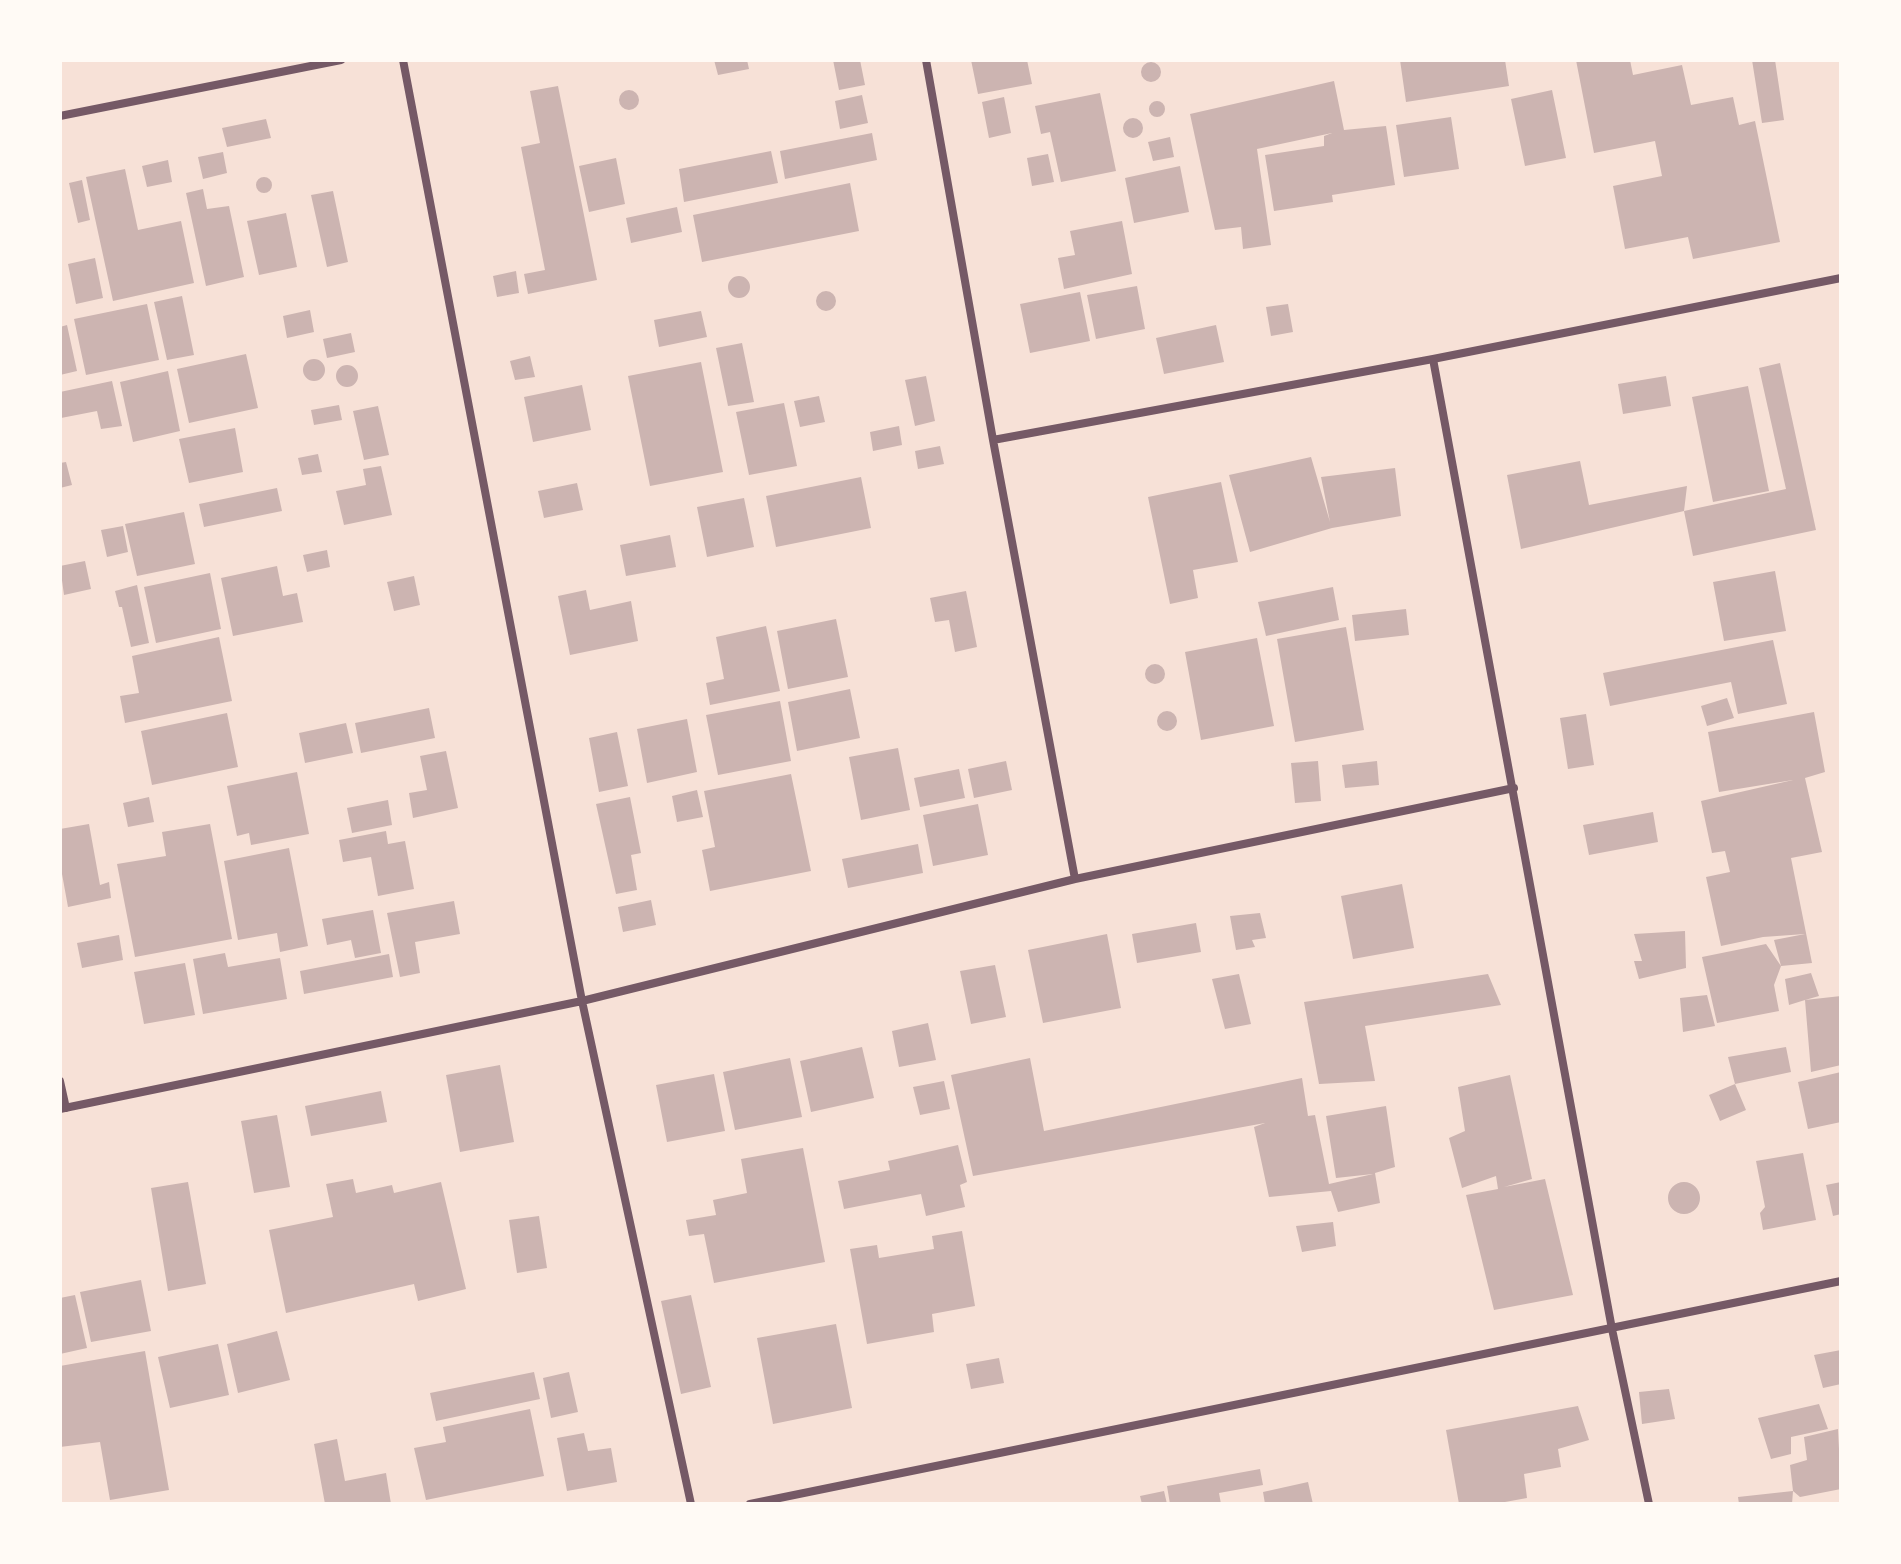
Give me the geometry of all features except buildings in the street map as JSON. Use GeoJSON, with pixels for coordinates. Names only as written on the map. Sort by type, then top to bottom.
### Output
{"type":"FeatureCollection","features":[{"type":"Feature","properties":{"kind":"street"},"geometry":{"type":"LineString","coordinates":[[60,116],[341,60]]}},
{"type":"Feature","properties":{"kind":"street"},"geometry":{"type":"LineString","coordinates":[[403,60],[582,1001],[691,1504]]}},
{"type":"Feature","properties":{"kind":"street"},"geometry":{"type":"LineString","coordinates":[[926,60],[1075,879]]}},
{"type":"Feature","properties":{"kind":"street"},"geometry":{"type":"LineString","coordinates":[[993,440],[1433,359],[1841,278]]}},
{"type":"Feature","properties":{"kind":"street"},"geometry":{"type":"LineString","coordinates":[[1433,359],[1612,1329],[1649,1504]]}},
{"type":"Feature","properties":{"kind":"street"},"geometry":{"type":"LineString","coordinates":[[60,1081],[63,1108],[582,1001],[1075,879],[1514,788]]}},
{"type":"Feature","properties":{"kind":"street"},"geometry":{"type":"LineString","coordinates":[[750,1504],[1841,1281]]}}]}
